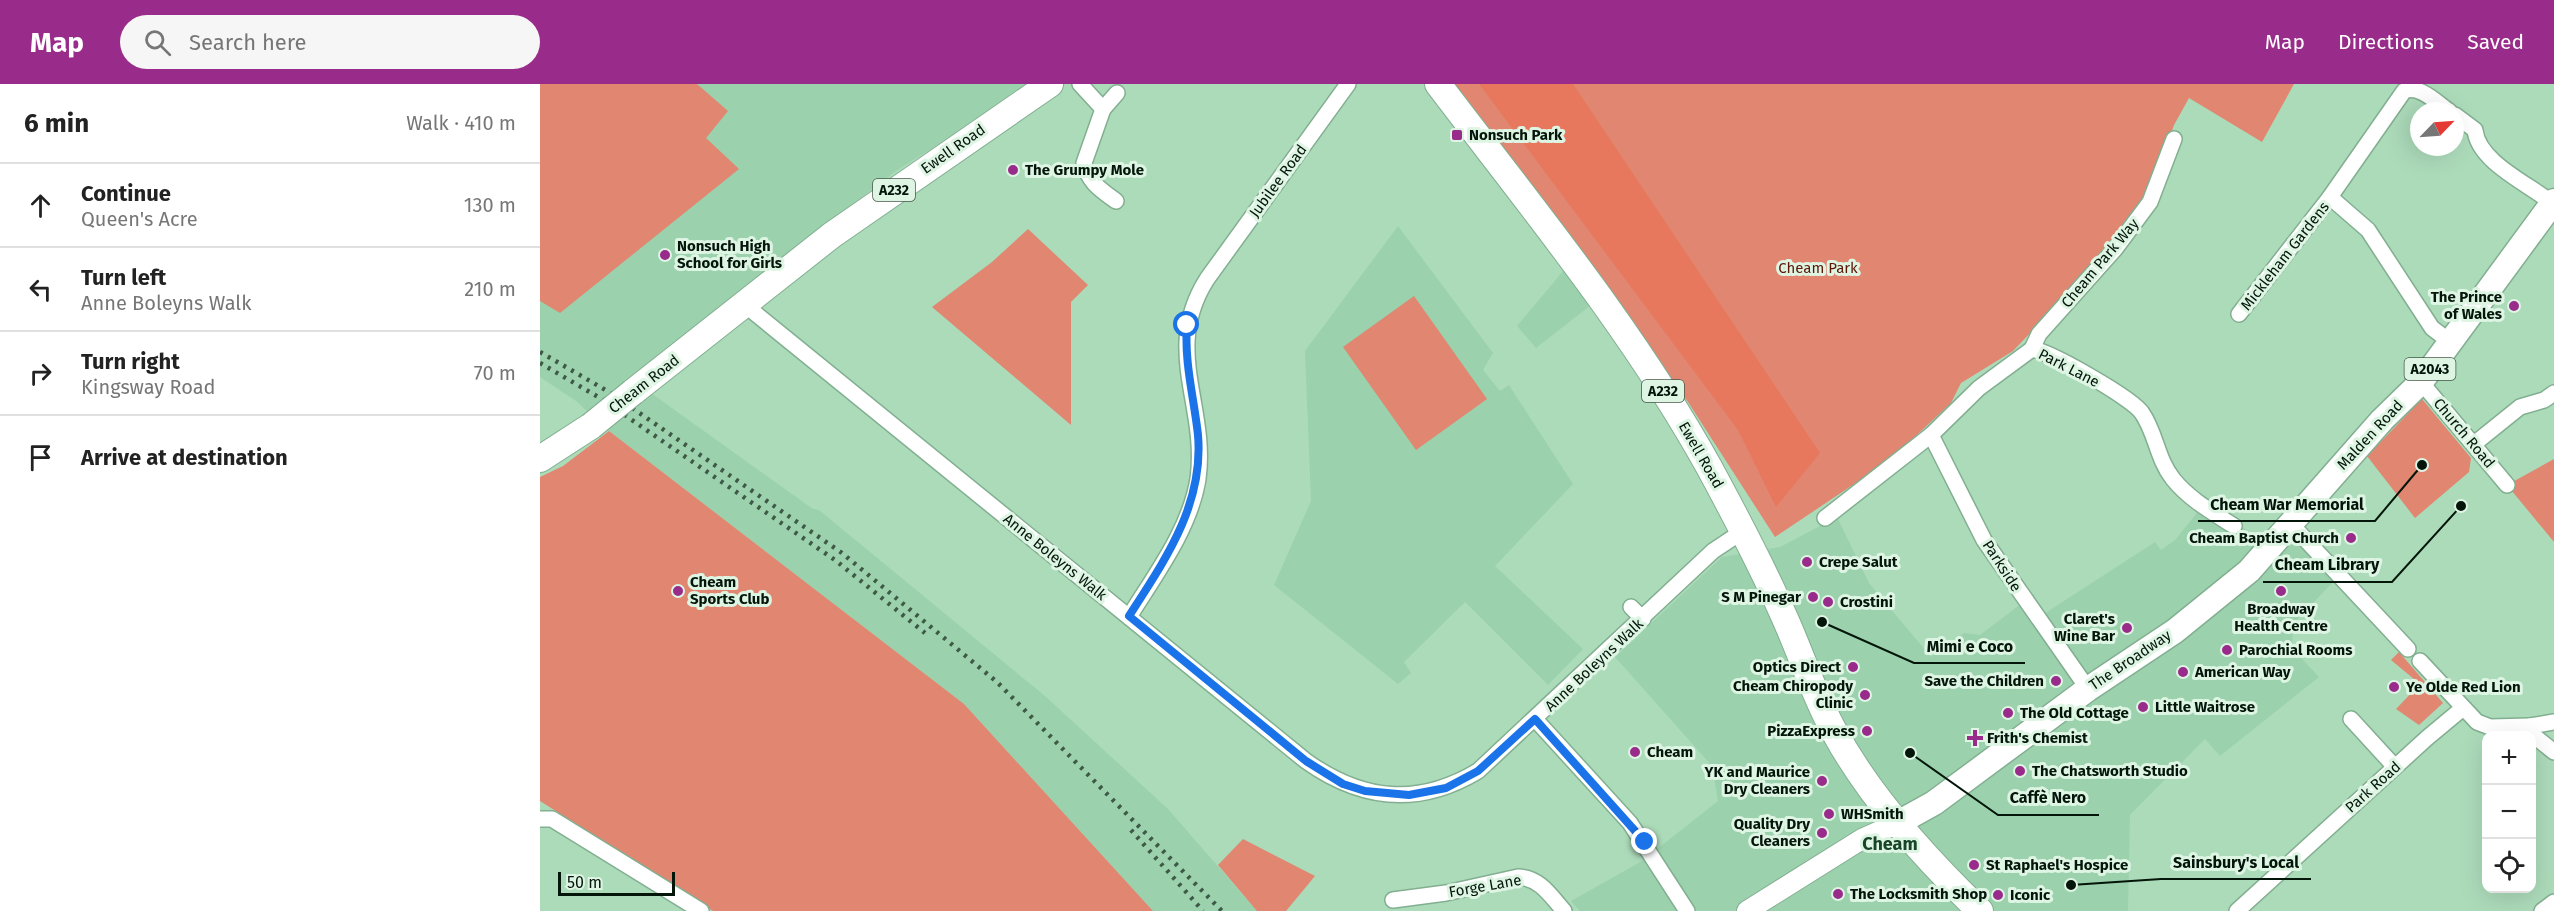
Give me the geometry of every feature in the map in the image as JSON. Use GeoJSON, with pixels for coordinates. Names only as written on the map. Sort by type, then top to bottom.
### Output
{"type":"FeatureCollection","features":[{"type":"Feature","properties":{"kind":"highway","name":"Ewell Road"},"geometry":{"type":"LineString","coordinates":[[745,305],[832,234],[1050,84]]}},
{"type":"Feature","properties":{"kind":"highway","name":"Ewell Road"},"geometry":{"type":"LineString","coordinates":[[1437,84],[1637,352],[1697,448],[1743,531],[1783,613],[1834,732],[1857,770],[1898,823]]}},
{"type":"Feature","properties":{"kind":"highway","name":"Cheam Road"},"geometry":{"type":"LineString","coordinates":[[540,459],[591,426],[745,305]]}},
{"type":"Feature","properties":{"kind":"highway","name":"A232"},"geometry":{"type":"LineString","coordinates":[[1898,823],[1980,911]]}},
{"type":"Feature","properties":{"kind":"main road","name":"Malden Road"},"geometry":{"type":"LineString","coordinates":[[2290,523],[2382,420],[2421,382],[2553,202]]}},
{"type":"Feature","properties":{"kind":"main road","name":"The Broadway"},"geometry":{"type":"LineString","coordinates":[[1898,823],[1934,803],[2088,689],[2175,631],[2249,571],[2290,523]]}},
{"type":"Feature","properties":{"kind":"street"},"geometry":{"type":"LineString","coordinates":[[1080,84],[1103,108]]}},
{"type":"Feature","properties":{"kind":"street","name":"Jubilee Road"},"geometry":{"type":"LineString","coordinates":[[1129,616],[1175,541],[1195,492],[1199,459],[1198,434],[1186,342],[1191,307],[1207,279],[1348,84]]}},
{"type":"Feature","properties":{"kind":"street","name":"Mickleham Gardens"},"geometry":{"type":"LineString","coordinates":[[2239,314],[2330,197],[2377,128],[2408,89],[2419,91],[2436,102]]}},
{"type":"Feature","properties":{"kind":"street"},"geometry":{"type":"LineString","coordinates":[[1116,201],[1089,181],[1084,163],[1103,108],[1117,93]]}},
{"type":"Feature","properties":{"kind":"street"},"geometry":{"type":"LineString","coordinates":[[2464,122],[2475,130],[2486,156],[2553,202]]}},
{"type":"Feature","properties":{"kind":"street","name":"Cheam Park Way"},"geometry":{"type":"LineString","coordinates":[[2032,349],[2039,334],[2115,249],[2150,202],[2174,139]]}},
{"type":"Feature","properties":{"kind":"street","name":"Mickleham Gardens"},"geometry":{"type":"LineString","coordinates":[[2330,197],[2368,230],[2432,328],[2449,341]]}},
{"type":"Feature","properties":{"kind":"street","name":"Anne Boleyns Walk"},"geometry":{"type":"LineString","coordinates":[[745,305],[1306,761],[1343,784],[1365,791],[1409,795],[1446,788],[1478,771],[1713,551],[1743,531]]}},
{"type":"Feature","properties":{"kind":"street","name":"Park Lane"},"geometry":{"type":"LineString","coordinates":[[1825,518],[1931,435],[1979,388],[2032,349],[2082,373],[2130,401],[2147,422],[2165,468],[2174,480],[2185,493],[2234,526]]}},
{"type":"Feature","properties":{"kind":"street","name":"Church Road"},"geometry":{"type":"LineString","coordinates":[[2421,382],[2507,485]]}},
{"type":"Feature","properties":{"kind":"street"},"geometry":{"type":"LineString","coordinates":[[2474,444],[2515,410],[2554,393]]}},
{"type":"Feature","properties":{"kind":"street","name":"Parkside"},"geometry":{"type":"LineString","coordinates":[[1931,435],[1984,540],[2088,689]]}},
{"type":"Feature","properties":{"kind":"street"},"geometry":{"type":"LineString","coordinates":[[2290,523],[2408,649]]}},
{"type":"Feature","properties":{"kind":"street"},"geometry":{"type":"LineString","coordinates":[[1631,607],[1642,619]]}},
{"type":"Feature","properties":{"kind":"street"},"geometry":{"type":"LineString","coordinates":[[2420,661],[2463,708],[2483,726],[2530,726],[2554,722]]}},
{"type":"Feature","properties":{"kind":"street","name":"Park Road"},"geometry":{"type":"LineString","coordinates":[[2237,911],[2395,766],[2463,708]]}},
{"type":"Feature","properties":{"kind":"street"},"geometry":{"type":"LineString","coordinates":[[1535,719],[1630,823],[1687,911]]}},
{"type":"Feature","properties":{"kind":"street"},"geometry":{"type":"LineString","coordinates":[[2351,719],[2395,766]]}},
{"type":"Feature","properties":{"kind":"street"},"geometry":{"type":"LineString","coordinates":[[2530,726],[2533,735],[2554,752]]}},
{"type":"Feature","properties":{"kind":"street"},"geometry":{"type":"LineString","coordinates":[[540,819],[552,819],[591,852],[701,911]]}},
{"type":"Feature","properties":{"kind":"street"},"geometry":{"type":"LineString","coordinates":[[1747,911],[1862,839],[1898,823]]}},
{"type":"Feature","properties":{"kind":"street","name":"Forge Lane"},"geometry":{"type":"LineString","coordinates":[[1392,900],[1446,893],[1518,877],[1539,882],[1564,911]]}},
{"type":"Feature","properties":{"kind":"street"},"geometry":{"type":"LineString","coordinates":[[2542,911],[2554,902]]}},
{"type":"Feature","properties":{"kind":"shaded area"},"geometry":{"type":"Polygon","coordinates":[[[540,84],[1034,84],[896,171],[838,215],[743,295],[630,378],[813,509],[819,510],[1045,696],[1168,809],[1257,911],[1153,911],[964,704],[609,431],[576,401],[540,377],[540,84]]]}},
{"type":"Feature","properties":{"kind":"shaded area"},"geometry":{"type":"Polygon","coordinates":[[[1479,84],[1573,84],[1820,453],[1776,507],[1738,430],[1479,84]]]}},
{"type":"Feature","properties":{"kind":"shaded area"},"geometry":{"type":"Polygon","coordinates":[[[1398,226],[1493,353],[1483,370],[1500,391],[1509,385],[1573,484],[1495,566],[1583,649],[1548,685],[1465,602],[1404,662],[1411,673],[1398,684],[1274,585],[1311,501],[1305,351],[1398,226]]]}},
{"type":"Feature","properties":{"kind":"shaded area"},"geometry":{"type":"Polygon","coordinates":[[[1564,270],[1591,305],[1536,348],[1517,326],[1564,270]]]}},
{"type":"Feature","properties":{"kind":"shaded area"},"geometry":{"type":"Polygon","coordinates":[[[2206,502],[2261,540],[2299,544],[2335,580],[2293,624],[2292,648],[2319,677],[2220,756],[2205,739],[2130,815],[2128,911],[1580,911],[1571,901],[1642,861],[1718,801],[1712,766],[1615,657],[1722,557],[1780,547],[1837,517],[1869,583],[1931,657],[1964,633],[1980,635],[2021,604],[2033,621],[2155,542],[2161,550],[2175,540],[2206,502]]]}},
{"type":"Feature","properties":{"kind":"green space"},"geometry":{"type":"Polygon","coordinates":[[[540,84],[697,84],[728,111],[706,138],[739,169],[560,313],[540,301],[540,84]]]}},
{"type":"Feature","properties":{"kind":"green space","name":"Cheam Park"},"geometry":{"type":"Polygon","coordinates":[[[1454,84],[2294,84],[2262,142],[2189,98],[2174,125],[2153,184],[2120,238],[2013,351],[1961,383],[1951,403],[1890,460],[1775,537],[1688,402],[1454,84]]]}},
{"type":"Feature","properties":{"kind":"green space"},"geometry":{"type":"Polygon","coordinates":[[[1028,229],[1088,285],[1071,302],[1071,425],[932,307],[992,262],[1028,229]]]}},
{"type":"Feature","properties":{"kind":"green space"},"geometry":{"type":"Polygon","coordinates":[[[1414,296],[1487,399],[1416,450],[1343,347],[1414,296]]]}},
{"type":"Feature","properties":{"kind":"green space"},"geometry":{"type":"Polygon","coordinates":[[[2422,399],[2471,458],[2469,472],[2415,518],[2367,456],[2422,399]]]}},
{"type":"Feature","properties":{"kind":"green space","name":"Cheam Sports Club"},"geometry":{"type":"Polygon","coordinates":[[[609,431],[964,704],[1153,911],[713,911],[540,801],[540,477],[563,466],[609,431]]]}},
{"type":"Feature","properties":{"kind":"green space"},"geometry":{"type":"Polygon","coordinates":[[[2554,459],[2554,542],[2507,485],[2554,459]]]}},
{"type":"Feature","properties":{"kind":"green space"},"geometry":{"type":"Polygon","coordinates":[[[2399,652],[2443,703],[2419,725],[2396,709],[2420,684],[2391,660],[2399,652]]]}},
{"type":"Feature","properties":{"kind":"green space"},"geometry":{"type":"Polygon","coordinates":[[[1243,839],[1315,876],[1286,911],[1257,911],[1218,865],[1243,839]]]}},
{"type":"Feature","properties":{"kind":"railway"},"geometry":{"type":"LineString","coordinates":[[540,352],[609,392],[842,553],[997,682],[1222,911]]}},
{"type":"Feature","properties":{"kind":"railway"},"geometry":{"type":"LineString","coordinates":[[540,363],[600,398],[835,560],[925,633]]}},
{"type":"Feature","properties":{"kind":"railway"},"geometry":{"type":"LineString","coordinates":[[1131,830],[1203,911]]}},
{"type":"Feature","properties":{"kind":"place","name":"Nonsuch Park"},"geometry":{"type":"Point","coordinates":[1457,135]}},
{"type":"Feature","properties":{"kind":"place","name":"The Grumpy Mole"},"geometry":{"type":"Point","coordinates":[1013,170]}},
{"type":"Feature","properties":{"kind":"place","name":"Nonsuch High School for Girls"},"geometry":{"type":"Point","coordinates":[665,255]}},
{"type":"Feature","properties":{"kind":"place","name":"The Prince of Wales"},"geometry":{"type":"Point","coordinates":[2514,306]}},
{"type":"Feature","properties":{"kind":"place","name":"Cheam War Memorial"},"geometry":{"type":"Point","coordinates":[2422,465]}},
{"type":"Feature","properties":{"kind":"place","name":"Cheam Library"},"geometry":{"type":"Point","coordinates":[2461,506]}},
{"type":"Feature","properties":{"kind":"place","name":"Cheam Baptist Church"},"geometry":{"type":"Point","coordinates":[2351,538]}},
{"type":"Feature","properties":{"kind":"place","name":"Crepe Salut"},"geometry":{"type":"Point","coordinates":[1807,562]}},
{"type":"Feature","properties":{"kind":"place","name":"Cheam Sports Club"},"geometry":{"type":"Point","coordinates":[678,591]}},
{"type":"Feature","properties":{"kind":"place","name":"Broadway Health Centre"},"geometry":{"type":"Point","coordinates":[2281,591]}},
{"type":"Feature","properties":{"kind":"place","name":"S M Pinegar"},"geometry":{"type":"Point","coordinates":[1813,597]}},
{"type":"Feature","properties":{"kind":"place","name":"Crostini"},"geometry":{"type":"Point","coordinates":[1828,602]}},
{"type":"Feature","properties":{"kind":"place","name":"Mimi e Coco"},"geometry":{"type":"Point","coordinates":[1822,622]}},
{"type":"Feature","properties":{"kind":"place","name":"Claret's Wine Bar"},"geometry":{"type":"Point","coordinates":[2127,628]}},
{"type":"Feature","properties":{"kind":"place","name":"Parochial Rooms"},"geometry":{"type":"Point","coordinates":[2227,650]}},
{"type":"Feature","properties":{"kind":"place","name":"Optics Direct"},"geometry":{"type":"Point","coordinates":[1853,667]}},
{"type":"Feature","properties":{"kind":"place","name":"American Way"},"geometry":{"type":"Point","coordinates":[2183,672]}},
{"type":"Feature","properties":{"kind":"place","name":"Save the Children"},"geometry":{"type":"Point","coordinates":[2056,681]}},
{"type":"Feature","properties":{"kind":"place","name":"Ye Olde Red Lion"},"geometry":{"type":"Point","coordinates":[2394,687]}},
{"type":"Feature","properties":{"kind":"place","name":"Cheam Chiropody Clinic"},"geometry":{"type":"Point","coordinates":[1865,695]}},
{"type":"Feature","properties":{"kind":"place","name":"Little Waitrose"},"geometry":{"type":"Point","coordinates":[2143,707]}},
{"type":"Feature","properties":{"kind":"place","name":"The Old Cottage"},"geometry":{"type":"Point","coordinates":[2008,713]}},
{"type":"Feature","properties":{"kind":"place","name":"PizzaExpress"},"geometry":{"type":"Point","coordinates":[1867,731]}},
{"type":"Feature","properties":{"kind":"place","name":"Frith's Chemist"},"geometry":{"type":"Point","coordinates":[1975,738]}},
{"type":"Feature","properties":{"kind":"place","name":"Cheam"},"geometry":{"type":"Point","coordinates":[1635,752]}},
{"type":"Feature","properties":{"kind":"place","name":"Caffè Nero"},"geometry":{"type":"Point","coordinates":[1910,753]}},
{"type":"Feature","properties":{"kind":"place","name":"The Chatsworth Studio"},"geometry":{"type":"Point","coordinates":[2020,771]}},
{"type":"Feature","properties":{"kind":"place","name":"YK and Maurice Dry Cleaners"},"geometry":{"type":"Point","coordinates":[1822,781]}},
{"type":"Feature","properties":{"kind":"place","name":"WHSmith"},"geometry":{"type":"Point","coordinates":[1829,814]}},
{"type":"Feature","properties":{"kind":"place","name":"Quality Dry Cleaners"},"geometry":{"type":"Point","coordinates":[1822,833]}},
{"type":"Feature","properties":{"kind":"place","name":"St Raphael's Hospice"},"geometry":{"type":"Point","coordinates":[1974,865]}},
{"type":"Feature","properties":{"kind":"place","name":"Sainsbury's Local"},"geometry":{"type":"Point","coordinates":[2071,885]}},
{"type":"Feature","properties":{"kind":"place","name":"The Locksmith Shop"},"geometry":{"type":"Point","coordinates":[1838,894]}},
{"type":"Feature","properties":{"kind":"place","name":"Iconic"},"geometry":{"type":"Point","coordinates":[1998,895]}},
{"type":"Feature","properties":{"kind":"district","name":"Cheam"},"geometry":{"type":"Point","coordinates":[1890,844]}},
{"type":"Feature","properties":{"kind":"route"},"geometry":{"type":"LineString","coordinates":[[1187,325],[1187,365],[1198,434],[1198,478],[1195,492],[1175,541],[1129,616],[1306,761],[1343,784],[1365,791],[1387,795],[1409,795],[1446,788],[1478,771],[1535,719],[1645,842]]}}]}
